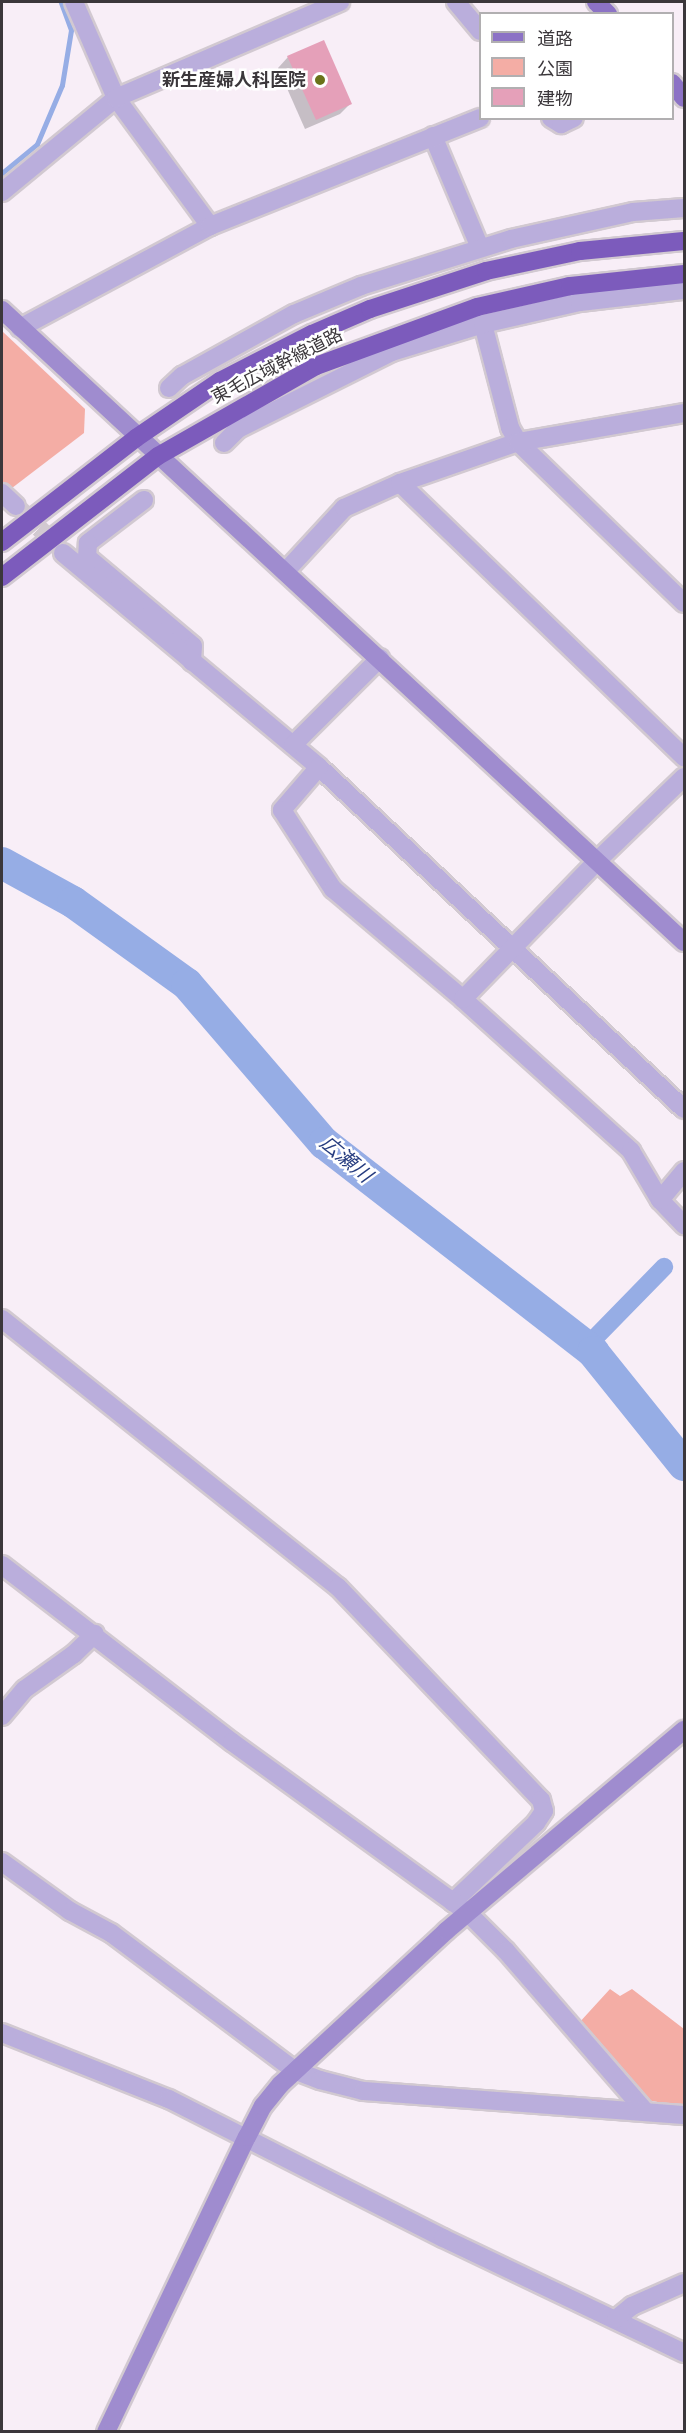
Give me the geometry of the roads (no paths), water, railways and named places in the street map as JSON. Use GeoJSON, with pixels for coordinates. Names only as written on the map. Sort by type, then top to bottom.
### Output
{"type":"FeatureCollection","features":[{"type":"Feature","properties":{"kind":"highway","name":"東毛広域幹線道路"},"geometry":{"type":"LineString","coordinates":[[2,542],[136,438],[220,381],[312,334],[391,302],[486,271],[580,251],[684,241]]}},
{"type":"Feature","properties":{"kind":"highway","name":"東毛広域幹線道路"},"geometry":{"type":"LineString","coordinates":[[2,577],[158,456],[316,366],[372,342],[477,308],[558,289],[684,274]]}},
{"type":"Feature","properties":{"kind":"main road"},"geometry":{"type":"LineString","coordinates":[[674,84],[684,98]]}},
{"type":"Feature","properties":{"kind":"street"},"geometry":{"type":"LineString","coordinates":[[74,2],[116,98],[210,226]]}},
{"type":"Feature","properties":{"kind":"street"},"geometry":{"type":"LineString","coordinates":[[2,192],[116,98],[340,2]]}},
{"type":"Feature","properties":{"kind":"street"},"geometry":{"type":"LineString","coordinates":[[456,2],[479,31]]}},
{"type":"Feature","properties":{"kind":"street"},"geometry":{"type":"LineString","coordinates":[[20,328],[210,226],[479,118]]}},
{"type":"Feature","properties":{"kind":"street"},"geometry":{"type":"LineString","coordinates":[[554,120],[561,124],[570,120]]}},
{"type":"Feature","properties":{"kind":"street"},"geometry":{"type":"LineString","coordinates":[[433,136],[480,248]]}},
{"type":"Feature","properties":{"kind":"street"},"geometry":{"type":"LineString","coordinates":[[169,388],[242,342],[294,314],[361,286],[480,248],[633,212],[684,208]]}},
{"type":"Feature","properties":{"kind":"street"},"geometry":{"type":"LineString","coordinates":[[536,235],[580,251]]}},
{"type":"Feature","properties":{"kind":"street"},"geometry":{"type":"LineString","coordinates":[[224,443],[238,429],[393,352],[483,324],[580,302],[684,291]]}},
{"type":"Feature","properties":{"kind":"street"},"geometry":{"type":"LineString","coordinates":[[2,310],[136,438],[380,658],[684,942]]}},
{"type":"Feature","properties":{"kind":"street"},"geometry":{"type":"LineString","coordinates":[[483,324],[510,428],[518,442],[684,603]]}},
{"type":"Feature","properties":{"kind":"street"},"geometry":{"type":"LineString","coordinates":[[220,381],[242,342]]}},
{"type":"Feature","properties":{"kind":"street"},"geometry":{"type":"LineString","coordinates":[[372,342],[393,352]]}},
{"type":"Feature","properties":{"kind":"street"},"geometry":{"type":"LineString","coordinates":[[285,572],[344,508],[400,483],[518,442],[684,413]]}},
{"type":"Feature","properties":{"kind":"street"},"geometry":{"type":"LineString","coordinates":[[400,483],[684,758]]}},
{"type":"Feature","properties":{"kind":"street"},"geometry":{"type":"LineString","coordinates":[[2,493],[16,506]]}},
{"type":"Feature","properties":{"kind":"street"},"geometry":{"type":"LineString","coordinates":[[144,500],[88,543],[87,557],[193,646],[192,662]]}},
{"type":"Feature","properties":{"kind":"street"},"geometry":{"type":"LineString","coordinates":[[63,553],[319,767],[514,946],[684,1109]]}},
{"type":"Feature","properties":{"kind":"street"},"geometry":{"type":"LineString","coordinates":[[293,745],[380,658]]}},
{"type":"Feature","properties":{"kind":"street"},"geometry":{"type":"LineString","coordinates":[[319,767],[282,810],[333,889],[463,999],[632,1151],[660,1200],[684,1225]]}},
{"type":"Feature","properties":{"kind":"street"},"geometry":{"type":"LineString","coordinates":[[463,999],[597,861],[684,777]]}},
{"type":"Feature","properties":{"kind":"street"},"geometry":{"type":"LineString","coordinates":[[660,1200],[684,1171]]}},
{"type":"Feature","properties":{"kind":"street"},"geometry":{"type":"LineString","coordinates":[[2,1319],[338,1587],[541,1800],[544,1811],[536,1823],[460,1907],[294,2070],[263,2106],[106,2432]]}},
{"type":"Feature","properties":{"kind":"street"},"geometry":{"type":"LineString","coordinates":[[2,1565],[95,1634],[232,1742],[460,1907],[506,1951],[645,2111]]}},
{"type":"Feature","properties":{"kind":"street"},"geometry":{"type":"LineString","coordinates":[[2,1716],[25,1689],[74,1654],[95,1634]]}},
{"type":"Feature","properties":{"kind":"street"},"geometry":{"type":"LineString","coordinates":[[460,1907],[684,1730]]}},
{"type":"Feature","properties":{"kind":"street"},"geometry":{"type":"LineString","coordinates":[[2,1862],[70,1911],[111,1933],[294,2070],[363,2091],[684,2115]]}},
{"type":"Feature","properties":{"kind":"street"},"geometry":{"type":"LineString","coordinates":[[2,2033],[169,2099],[443,2238],[684,2353]]}},
{"type":"Feature","properties":{"kind":"street"},"geometry":{"type":"LineString","coordinates":[[616,2319],[632,2306],[684,2283]]}},
{"type":"Feature","properties":{"kind":"waterway"},"geometry":{"type":"LineString","coordinates":[[2,173],[37,144],[62,85],[71,30],[61,2]]}},
{"type":"Feature","properties":{"kind":"waterway","name":"広瀬川"},"geometry":{"type":"LineString","coordinates":[[2,863],[73,902],[187,984],[324,1143],[593,1352],[684,1465]]}},
{"type":"Feature","properties":{"kind":"waterway"},"geometry":{"type":"LineString","coordinates":[[586,1347],[664,1267]]}},
{"type":"Feature","properties":{"kind":"tunnel"},"geometry":{"type":"LineString","coordinates":[[20,509],[60,549]]}},
{"type":"Feature","properties":{"kind":"place","name":"新生産婦人科医院"},"geometry":{"type":"Point","coordinates":[320,80]}}]}
